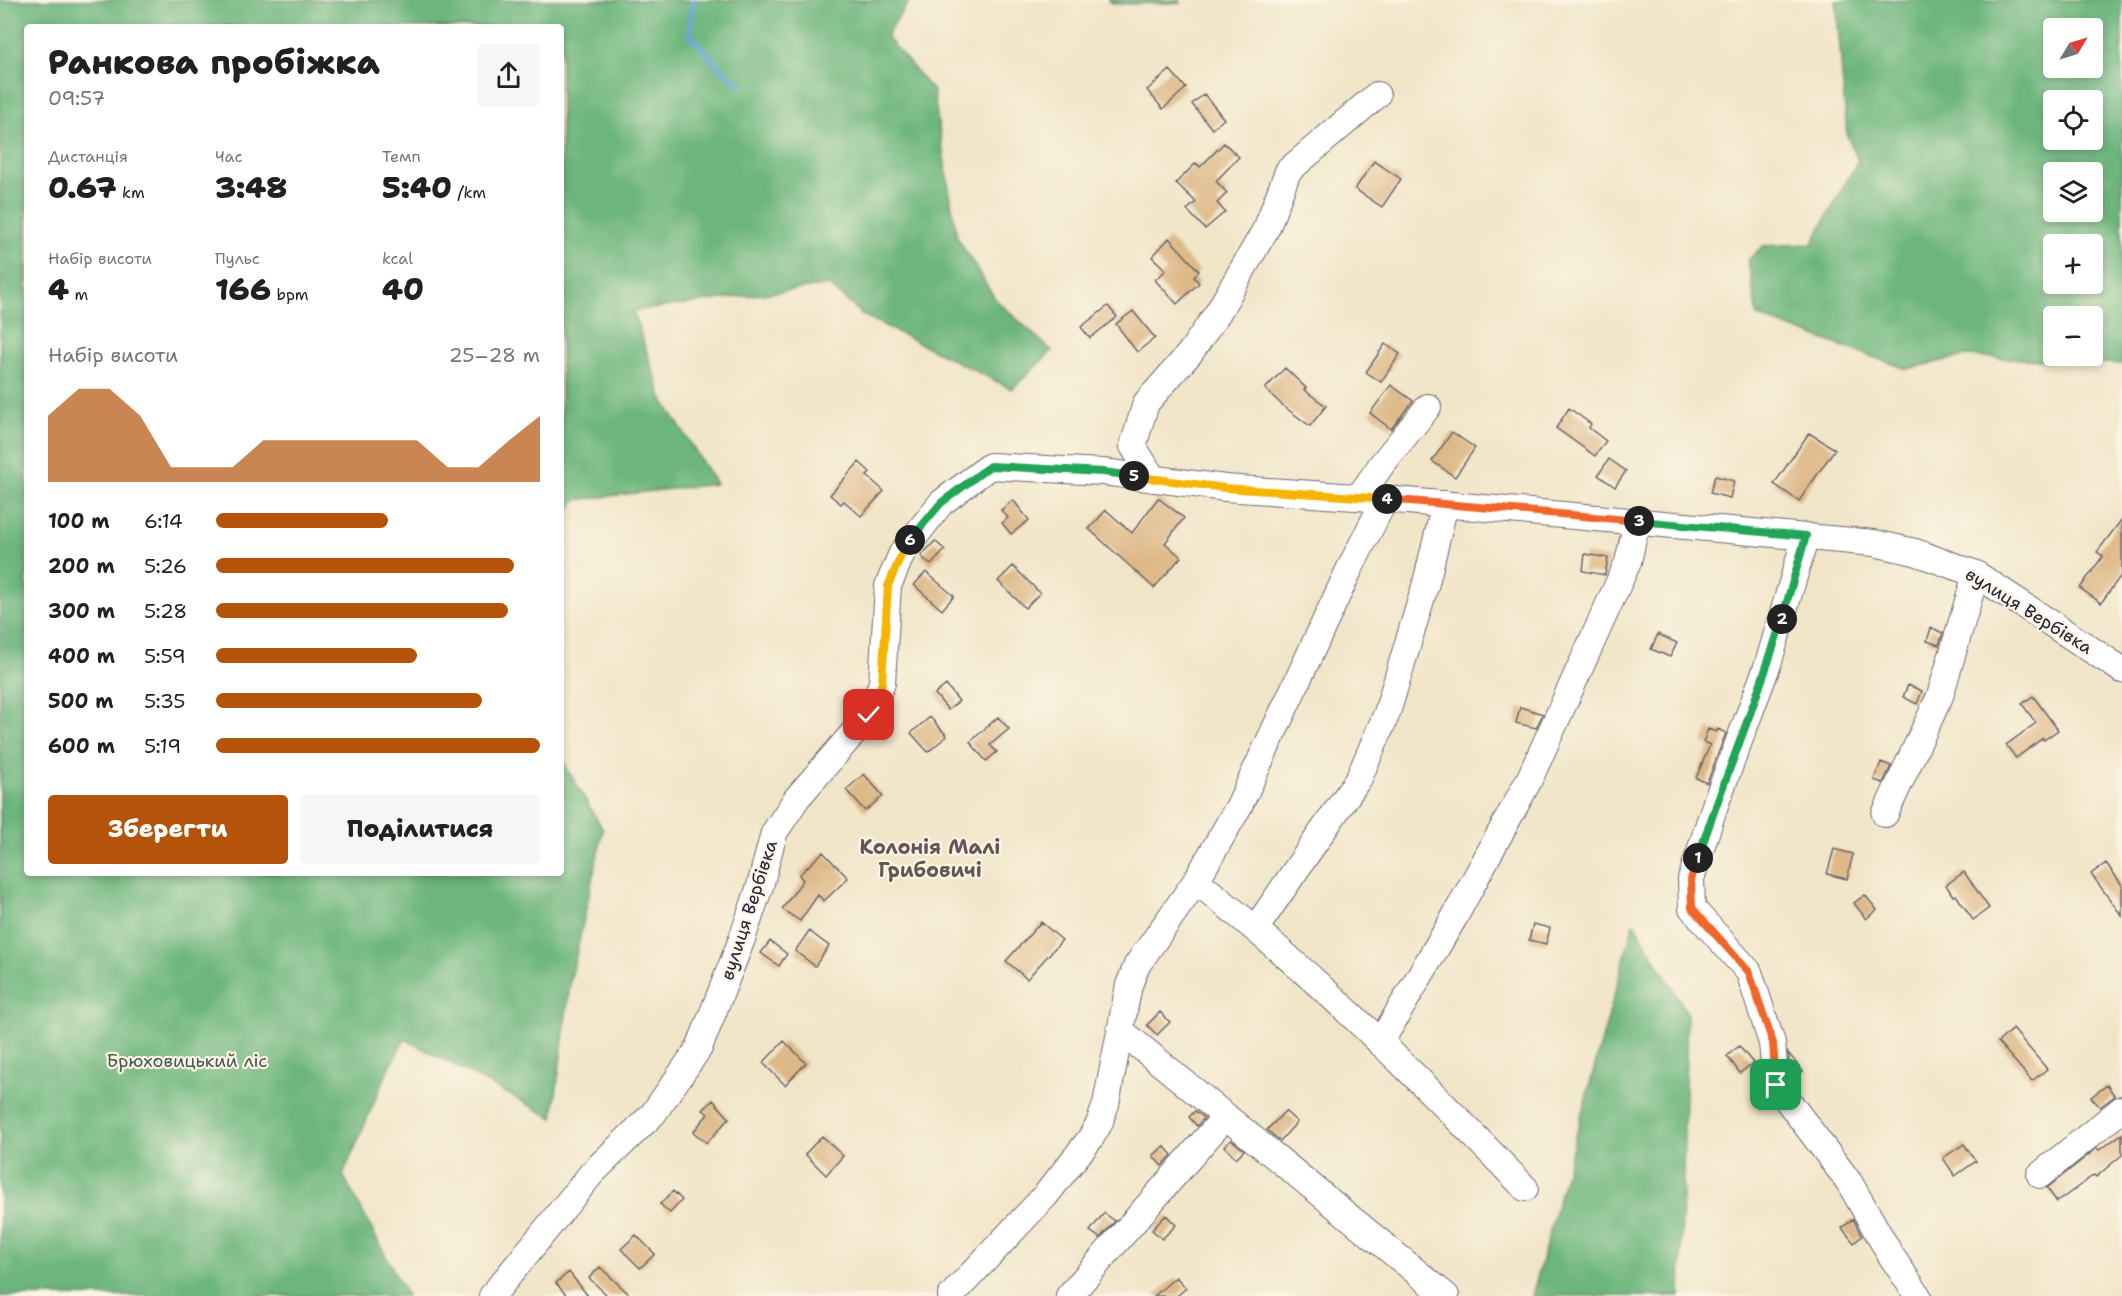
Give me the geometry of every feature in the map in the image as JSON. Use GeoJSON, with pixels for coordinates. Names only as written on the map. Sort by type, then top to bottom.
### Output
{"type":"FeatureCollection","features":[{"type":"Feature","properties":{"kind":"street"},"geometry":{"type":"LineString","coordinates":[[1153,479],[1133,446],[1146,403],[1190,353],[1217,314],[1267,227],[1288,171],[1377,95]]}},
{"type":"Feature","properties":{"kind":"street"},"geometry":{"type":"LineString","coordinates":[[1359,497],[1382,464],[1428,407]]}},
{"type":"Feature","properties":{"kind":"street","name":"вулиця Вербівка"},"geometry":{"type":"LineString","coordinates":[[492,1296],[592,1173],[653,1114],[699,1048],[760,886],[774,833],[797,798],[869,715],[882,683],[888,586],[902,553],[941,503],[990,466],[1103,472],[1225,488],[1385,499],[1874,543],[1915,552],[1976,574],[2122,670]]}},
{"type":"Feature","properties":{"kind":"street"},"geometry":{"type":"LineString","coordinates":[[951,1296],[1045,1196],[1090,1139],[1099,1124],[1106,1104],[1128,985],[1137,965],[1196,881],[1239,806],[1350,568],[1385,499]]}},
{"type":"Feature","properties":{"kind":"street"},"geometry":{"type":"LineString","coordinates":[[1256,928],[1359,778],[1387,713],[1426,583],[1444,504]]}},
{"type":"Feature","properties":{"kind":"street"},"geometry":{"type":"LineString","coordinates":[[1380,1043],[1455,918],[1529,780],[1628,562],[1637,521]]}},
{"type":"Feature","properties":{"kind":"street"},"geometry":{"type":"LineString","coordinates":[[1806,536],[1768,664],[1715,805],[1691,879],[1692,908],[1749,972],[1773,1043],[1776,1085],[1849,1182],[1890,1254],[1918,1296]]}},
{"type":"Feature","properties":{"kind":"street"},"geometry":{"type":"LineString","coordinates":[[1885,814],[1940,696],[1976,574]]}},
{"type":"Feature","properties":{"kind":"street"},"geometry":{"type":"LineString","coordinates":[[1196,881],[1256,928],[1380,1043],[1429,1089],[1525,1188]]}},
{"type":"Feature","properties":{"kind":"street"},"geometry":{"type":"LineString","coordinates":[[1120,1029],[1446,1296]]}},
{"type":"Feature","properties":{"kind":"street"},"geometry":{"type":"LineString","coordinates":[[2040,1175],[2122,1109]]}},
{"type":"Feature","properties":{"kind":"street"},"geometry":{"type":"LineString","coordinates":[[1076,1294],[1226,1116]]}},
{"type":"Feature","properties":{"kind":"green space","name":"Брюховицький ліс"},"geometry":{"type":"Polygon","coordinates":[[[0,0],[910,0],[886,36],[933,91],[957,237],[995,299],[1052,351],[1012,389],[863,315],[829,285],[633,311],[663,400],[716,484],[575,500],[564,520],[564,24],[24,24],[24,876],[564,876],[564,763],[603,830],[570,983],[553,1118],[405,1039],[388,1070],[343,1175],[407,1296],[0,1296],[0,0]]]}},
{"type":"Feature","properties":{"kind":"green space"},"geometry":{"type":"Polygon","coordinates":[[[1109,0],[1179,0],[1181,3],[1113,4],[1109,0]]]}},
{"type":"Feature","properties":{"kind":"green space"},"geometry":{"type":"Polygon","coordinates":[[[1836,0],[2122,0],[2122,364],[2103,363],[2103,306],[2043,306],[2043,360],[1965,356],[1907,369],[1757,316],[1748,260],[1763,246],[1812,244],[1858,160],[1847,135],[1836,0]]]}},
{"type":"Feature","properties":{"kind":"green space"},"geometry":{"type":"Polygon","coordinates":[[[1634,923],[1687,1013],[1680,1296],[1532,1296],[1634,923]]]}},
{"type":"Feature","properties":{"kind":"building"},"geometry":{"type":"Polygon","coordinates":[[[1170,70],[1186,88],[1163,109],[1147,90],[1170,70]]]}},
{"type":"Feature","properties":{"kind":"building"},"geometry":{"type":"Polygon","coordinates":[[[1204,94],[1224,119],[1212,129],[1192,104],[1204,94]]]}},
{"type":"Feature","properties":{"kind":"building"},"geometry":{"type":"Polygon","coordinates":[[[1224,143],[1239,157],[1216,181],[1227,193],[1217,203],[1225,212],[1205,229],[1187,210],[1196,202],[1176,183],[1196,163],[1200,167],[1224,143]]]}},
{"type":"Feature","properties":{"kind":"building"},"geometry":{"type":"Polygon","coordinates":[[[1374,161],[1401,179],[1382,207],[1355,189],[1374,161]]]}},
{"type":"Feature","properties":{"kind":"building"},"geometry":{"type":"Polygon","coordinates":[[[1169,238],[1199,271],[1194,277],[1199,283],[1177,304],[1155,280],[1166,270],[1152,257],[1169,238]]]}},
{"type":"Feature","properties":{"kind":"building"},"geometry":{"type":"Polygon","coordinates":[[[1108,306],[1117,317],[1090,338],[1081,327],[1108,306]]]}},
{"type":"Feature","properties":{"kind":"building"},"geometry":{"type":"Polygon","coordinates":[[[1133,311],[1155,338],[1137,352],[1116,324],[1133,311]]]}},
{"type":"Feature","properties":{"kind":"building"},"geometry":{"type":"Polygon","coordinates":[[[1385,344],[1400,354],[1381,382],[1366,372],[1385,344]]]}},
{"type":"Feature","properties":{"kind":"building"},"geometry":{"type":"Polygon","coordinates":[[[1285,368],[1306,388],[1304,390],[1326,406],[1310,426],[1265,389],[1285,368]]]}},
{"type":"Feature","properties":{"kind":"building"},"geometry":{"type":"Polygon","coordinates":[[[1391,385],[1413,401],[1391,429],[1370,413],[1391,385]]]}},
{"type":"Feature","properties":{"kind":"building"},"geometry":{"type":"Polygon","coordinates":[[[1569,408],[1591,424],[1589,428],[1606,441],[1595,456],[1556,428],[1569,408]]]}},
{"type":"Feature","properties":{"kind":"building"},"geometry":{"type":"Polygon","coordinates":[[[1452,432],[1475,448],[1455,477],[1432,461],[1452,432]]]}},
{"type":"Feature","properties":{"kind":"building"},"geometry":{"type":"Polygon","coordinates":[[[1809,433],[1835,449],[1799,501],[1774,484],[1809,433]]]}},
{"type":"Feature","properties":{"kind":"building"},"geometry":{"type":"Polygon","coordinates":[[[1609,459],[1626,471],[1615,487],[1598,475],[1609,459]]]}},
{"type":"Feature","properties":{"kind":"building"},"geometry":{"type":"Polygon","coordinates":[[[859,462],[870,472],[867,476],[884,491],[861,516],[844,501],[841,504],[830,495],[859,462]]]}},
{"type":"Feature","properties":{"kind":"building"},"geometry":{"type":"Polygon","coordinates":[[[1715,476],[1734,481],[1730,498],[1710,493],[1715,476]]]}},
{"type":"Feature","properties":{"kind":"building"},"geometry":{"type":"Polygon","coordinates":[[[1158,498],[1184,518],[1165,543],[1181,557],[1154,588],[1089,529],[1106,510],[1132,533],[1158,498]]]}},
{"type":"Feature","properties":{"kind":"building"},"geometry":{"type":"Polygon","coordinates":[[[1013,500],[1029,520],[1011,534],[1002,523],[1008,518],[1001,510],[1013,500]]]}},
{"type":"Feature","properties":{"kind":"building"},"geometry":{"type":"Polygon","coordinates":[[[2122,519],[2122,574],[2101,603],[2080,588],[2103,556],[2097,552],[2122,519]]]}},
{"type":"Feature","properties":{"kind":"building"},"geometry":{"type":"Polygon","coordinates":[[[935,541],[945,550],[931,565],[921,556],[935,541]]]}},
{"type":"Feature","properties":{"kind":"building"},"geometry":{"type":"Polygon","coordinates":[[[1585,554],[1608,558],[1605,575],[1583,571],[1585,554]]]}},
{"type":"Feature","properties":{"kind":"building"},"geometry":{"type":"Polygon","coordinates":[[[1013,566],[1040,593],[1025,608],[998,581],[1013,566]]]}},
{"type":"Feature","properties":{"kind":"building"},"geometry":{"type":"Polygon","coordinates":[[[926,572],[954,596],[942,610],[914,585],[926,572]]]}},
{"type":"Feature","properties":{"kind":"building"},"geometry":{"type":"Polygon","coordinates":[[[1931,628],[1943,633],[1939,645],[1927,641],[1931,628]]]}},
{"type":"Feature","properties":{"kind":"building"},"geometry":{"type":"Polygon","coordinates":[[[1658,634],[1677,643],[1670,657],[1651,649],[1658,634]]]}},
{"type":"Feature","properties":{"kind":"building"},"geometry":{"type":"Polygon","coordinates":[[[946,685],[959,701],[948,710],[935,694],[946,685]]]}},
{"type":"Feature","properties":{"kind":"building"},"geometry":{"type":"Polygon","coordinates":[[[1908,685],[1922,691],[1917,704],[1903,697],[1908,685]]]}},
{"type":"Feature","properties":{"kind":"building"},"geometry":{"type":"Polygon","coordinates":[[[2033,696],[2058,730],[2016,758],[2006,745],[2036,723],[2022,704],[2033,696]]]}},
{"type":"Feature","properties":{"kind":"building"},"geometry":{"type":"Polygon","coordinates":[[[1520,707],[1543,714],[1536,728],[1516,723],[1520,707]]]}},
{"type":"Feature","properties":{"kind":"building"},"geometry":{"type":"Polygon","coordinates":[[[930,717],[947,736],[928,752],[911,733],[930,717]]]}},
{"type":"Feature","properties":{"kind":"building"},"geometry":{"type":"Polygon","coordinates":[[[998,717],[1009,729],[990,745],[997,752],[986,761],[970,742],[998,717]]]}},
{"type":"Feature","properties":{"kind":"building"},"geometry":{"type":"Polygon","coordinates":[[[1708,729],[1716,732],[1718,729],[1726,733],[1707,783],[1696,778],[1710,745],[1703,742],[1708,729]]]}},
{"type":"Feature","properties":{"kind":"building"},"geometry":{"type":"Polygon","coordinates":[[[1881,762],[1891,766],[1883,783],[1874,780],[1881,762]]]}},
{"type":"Feature","properties":{"kind":"building"},"geometry":{"type":"Polygon","coordinates":[[[864,774],[883,796],[865,811],[846,790],[864,774]]]}},
{"type":"Feature","properties":{"kind":"building"},"geometry":{"type":"Polygon","coordinates":[[[1834,849],[1853,854],[1847,879],[1827,874],[1834,849]]]}},
{"type":"Feature","properties":{"kind":"building"},"geometry":{"type":"Polygon","coordinates":[[[823,852],[848,878],[824,901],[818,895],[800,921],[782,909],[803,880],[799,875],[823,852]]]}},
{"type":"Feature","properties":{"kind":"building"},"geometry":{"type":"Polygon","coordinates":[[[2106,863],[2122,885],[2122,916],[2091,874],[2106,863]]]}},
{"type":"Feature","properties":{"kind":"building"},"geometry":{"type":"Polygon","coordinates":[[[1964,872],[1989,908],[1973,920],[1956,895],[1953,896],[1946,885],[1964,872]]]}},
{"type":"Feature","properties":{"kind":"building"},"geometry":{"type":"Polygon","coordinates":[[[1865,895],[1877,910],[1866,919],[1854,903],[1865,895]]]}},
{"type":"Feature","properties":{"kind":"building"},"geometry":{"type":"Polygon","coordinates":[[[1041,922],[1062,940],[1027,979],[1006,961],[1041,922]]]}},
{"type":"Feature","properties":{"kind":"building"},"geometry":{"type":"Polygon","coordinates":[[[1533,924],[1550,928],[1546,944],[1529,940],[1533,924]]]}},
{"type":"Feature","properties":{"kind":"building"},"geometry":{"type":"Polygon","coordinates":[[[809,931],[829,946],[815,966],[795,951],[809,931]]]}},
{"type":"Feature","properties":{"kind":"building"},"geometry":{"type":"Polygon","coordinates":[[[770,941],[787,954],[779,966],[761,953],[770,941]]]}},
{"type":"Feature","properties":{"kind":"building"},"geometry":{"type":"Polygon","coordinates":[[[1160,1012],[1170,1022],[1157,1035],[1147,1025],[1160,1012]]]}},
{"type":"Feature","properties":{"kind":"building"},"geometry":{"type":"Polygon","coordinates":[[[2013,1029],[2047,1069],[2032,1081],[1998,1042],[2013,1029]]]}},
{"type":"Feature","properties":{"kind":"building"},"geometry":{"type":"Polygon","coordinates":[[[784,1041],[806,1063],[785,1085],[763,1063],[784,1041]]]}},
{"type":"Feature","properties":{"kind":"building"},"geometry":{"type":"Polygon","coordinates":[[[1739,1046],[1753,1063],[1740,1073],[1727,1056],[1739,1046]]]}},
{"type":"Feature","properties":{"kind":"building"},"geometry":{"type":"Polygon","coordinates":[[[1788,1053],[1803,1071],[1791,1080],[1791,1079],[1788,1053]]]}},
{"type":"Feature","properties":{"kind":"building"},"geometry":{"type":"Polygon","coordinates":[[[2107,1085],[2115,1096],[2100,1107],[2091,1097],[2107,1085]]]}},
{"type":"Feature","properties":{"kind":"building"},"geometry":{"type":"Polygon","coordinates":[[[713,1100],[729,1118],[707,1143],[693,1132],[708,1114],[703,1110],[713,1100]]]}},
{"type":"Feature","properties":{"kind":"building"},"geometry":{"type":"Polygon","coordinates":[[[1195,1111],[1204,1118],[1197,1126],[1189,1117],[1195,1111]]]}},
{"type":"Feature","properties":{"kind":"building"},"geometry":{"type":"Polygon","coordinates":[[[1285,1111],[1297,1122],[1280,1141],[1267,1130],[1285,1111]]]}},
{"type":"Feature","properties":{"kind":"building"},"geometry":{"type":"Polygon","coordinates":[[[2122,1134],[2122,1155],[2096,1177],[2094,1175],[2057,1202],[2047,1188],[2097,1148],[2099,1150],[2122,1134]]]}},
{"type":"Feature","properties":{"kind":"building"},"geometry":{"type":"Polygon","coordinates":[[[822,1136],[843,1156],[826,1175],[805,1154],[822,1136]]]}},
{"type":"Feature","properties":{"kind":"building"},"geometry":{"type":"Polygon","coordinates":[[[1231,1140],[1244,1150],[1236,1158],[1224,1146],[1231,1140]]]}},
{"type":"Feature","properties":{"kind":"building"},"geometry":{"type":"Polygon","coordinates":[[[1964,1144],[1976,1161],[1955,1176],[1943,1158],[1964,1144]]]}},
{"type":"Feature","properties":{"kind":"building"},"geometry":{"type":"Polygon","coordinates":[[[1164,1146],[1172,1155],[1162,1166],[1153,1156],[1164,1146]]]}},
{"type":"Feature","properties":{"kind":"building"},"geometry":{"type":"Polygon","coordinates":[[[673,1191],[682,1200],[670,1213],[660,1204],[673,1191]]]}},
{"type":"Feature","properties":{"kind":"building"},"geometry":{"type":"Polygon","coordinates":[[[1104,1213],[1115,1221],[1100,1238],[1090,1231],[1104,1213]]]}},
{"type":"Feature","properties":{"kind":"building"},"geometry":{"type":"Polygon","coordinates":[[[1166,1215],[1176,1225],[1162,1239],[1152,1230],[1166,1215]]]}},
{"type":"Feature","properties":{"kind":"building"},"geometry":{"type":"Polygon","coordinates":[[[1853,1219],[1862,1236],[1854,1243],[1842,1228],[1853,1219]]]}},
{"type":"Feature","properties":{"kind":"building"},"geometry":{"type":"Polygon","coordinates":[[[636,1235],[655,1254],[640,1268],[621,1249],[636,1235]]]}},
{"type":"Feature","properties":{"kind":"building"},"geometry":{"type":"Polygon","coordinates":[[[600,1267],[631,1296],[608,1296],[589,1278],[600,1267]]]}},
{"type":"Feature","properties":{"kind":"building"},"geometry":{"type":"Polygon","coordinates":[[[569,1272],[588,1296],[567,1296],[556,1283],[569,1272]]]}},
{"type":"Feature","properties":{"kind":"building"},"geometry":{"type":"Polygon","coordinates":[[[1176,1277],[1186,1288],[1177,1296],[1154,1296],[1176,1277]]]}},
{"type":"Feature","properties":{"kind":"waterway"},"geometry":{"type":"LineString","coordinates":[[695,0],[692,3],[690,35],[714,62],[741,86]]}},
{"type":"Feature","properties":{"kind":"district","name":"Колонія Малі Грибовичі"},"geometry":{"type":"Point","coordinates":[930,858]}},
{"type":"Feature","properties":{"kind":"route"},"geometry":{"type":"LineString","coordinates":[[869,715],[882,683],[885,601],[888,586],[902,553],[941,503],[990,466],[1103,472],[1225,488],[1385,499],[1806,536],[1768,664],[1715,805],[1691,879],[1692,908],[1749,972],[1773,1043],[1776,1085]]}}]}
